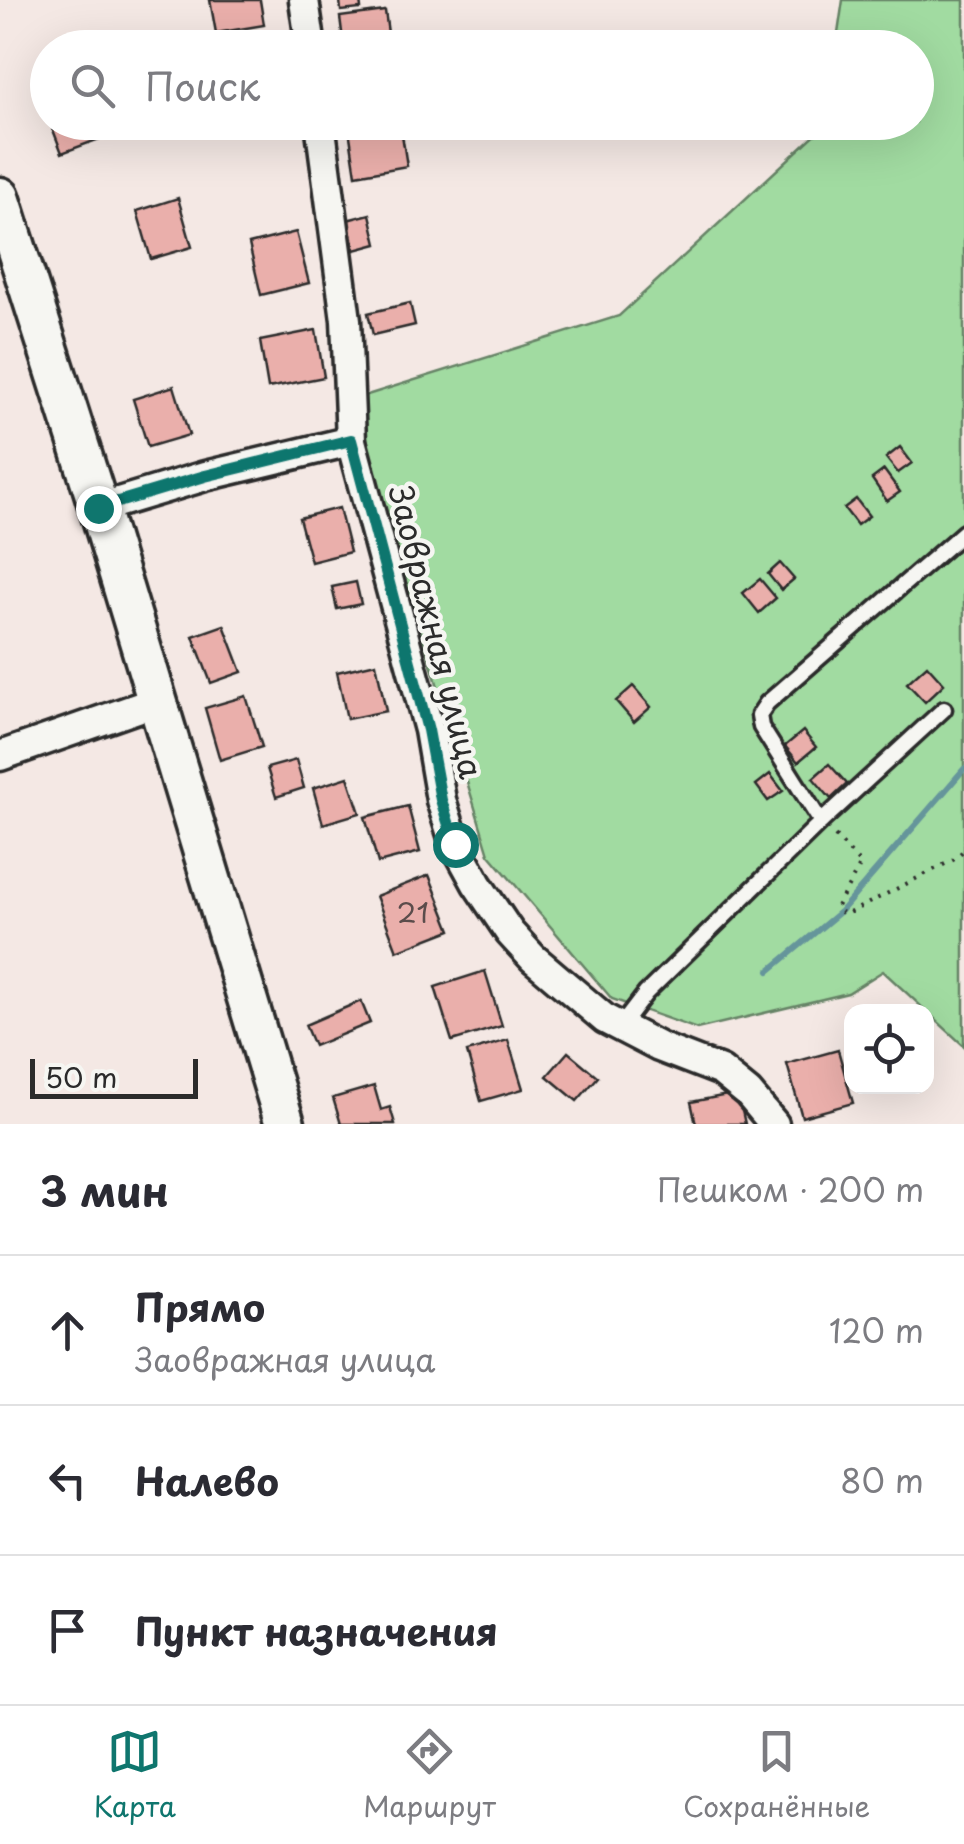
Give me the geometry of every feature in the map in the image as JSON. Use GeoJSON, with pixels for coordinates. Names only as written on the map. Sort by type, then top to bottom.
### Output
{"type":"FeatureCollection","features":[{"type":"Feature","properties":{"kind":"street"},"geometry":{"type":"LineString","coordinates":[[304,0],[308,30]]}},
{"type":"Feature","properties":{"kind":"street","name":"Заовражная улица"},"geometry":{"type":"LineString","coordinates":[[322,140],[346,320],[351,440],[455,844],[476,884],[533,958],[605,1019],[659,1047],[721,1071],[748,1093],[774,1124]]}},
{"type":"Feature","properties":{"kind":"street"},"geometry":{"type":"LineString","coordinates":[[0,197],[8,252],[98,508],[286,1124]]}},
{"type":"Feature","properties":{"kind":"street"},"geometry":{"type":"LineString","coordinates":[[98,508],[205,476],[351,440]]}},
{"type":"Feature","properties":{"kind":"street"},"geometry":{"type":"LineString","coordinates":[[0,756],[157,701]]}},
{"type":"Feature","properties":{"kind":"lane"},"geometry":{"type":"LineString","coordinates":[[822,822],[761,727],[759,715],[767,703],[964,532]]}},
{"type":"Feature","properties":{"kind":"lane"},"geometry":{"type":"LineString","coordinates":[[620,1027],[646,993],[944,709]]}},
{"type":"Feature","properties":{"kind":"path"},"geometry":{"type":"LineString","coordinates":[[822,822],[861,864],[836,908],[845,915],[952,860],[964,850]]}},
{"type":"Feature","properties":{"kind":"green space"},"geometry":{"type":"Polygon","coordinates":[[[843,0],[964,0],[964,1046],[934,1018],[934,1004],[919,1004],[883,971],[848,993],[697,1029],[612,999],[489,854],[362,437],[364,396],[619,316],[809,140],[934,140],[934,30],[839,30],[843,0]]]}},
{"type":"Feature","properties":{"kind":"building"},"geometry":{"type":"Polygon","coordinates":[[[210,0],[260,0],[264,25],[215,30],[210,0]]]}},
{"type":"Feature","properties":{"kind":"building"},"geometry":{"type":"Polygon","coordinates":[[[340,0],[360,0],[361,9],[341,11],[340,0]]]}},
{"type":"Feature","properties":{"kind":"building"},"geometry":{"type":"Polygon","coordinates":[[[385,11],[388,30],[342,30],[340,17],[385,11]]]}},
{"type":"Feature","properties":{"kind":"building"},"geometry":{"type":"Polygon","coordinates":[[[57,140],[97,140],[62,153],[57,140]]]}},
{"type":"Feature","properties":{"kind":"building"},"geometry":{"type":"Polygon","coordinates":[[[351,140],[403,140],[407,166],[356,175],[351,140]]]}},
{"type":"Feature","properties":{"kind":"building"},"geometry":{"type":"Polygon","coordinates":[[[178,198],[192,247],[151,259],[137,211],[178,198]]]}},
{"type":"Feature","properties":{"kind":"building"},"geometry":{"type":"Polygon","coordinates":[[[370,214],[377,244],[355,250],[347,220],[370,214]]]}},
{"type":"Feature","properties":{"kind":"building"},"geometry":{"type":"Polygon","coordinates":[[[296,232],[309,283],[261,295],[249,244],[296,232]]]}},
{"type":"Feature","properties":{"kind":"building"},"geometry":{"type":"Polygon","coordinates":[[[410,303],[415,325],[373,335],[368,313],[410,303]]]}},
{"type":"Feature","properties":{"kind":"building"},"geometry":{"type":"Polygon","coordinates":[[[316,330],[324,377],[268,388],[260,341],[316,330]]]}},
{"type":"Feature","properties":{"kind":"building"},"geometry":{"type":"Polygon","coordinates":[[[174,386],[189,435],[148,447],[133,399],[174,386]]]}},
{"type":"Feature","properties":{"kind":"building"},"geometry":{"type":"Polygon","coordinates":[[[900,447],[912,463],[898,473],[886,458],[900,447]]]}},
{"type":"Feature","properties":{"kind":"building"},"geometry":{"type":"Polygon","coordinates":[[[884,470],[900,492],[887,501],[872,479],[884,470]]]}},
{"type":"Feature","properties":{"kind":"building"},"geometry":{"type":"Polygon","coordinates":[[[856,499],[869,516],[857,525],[844,508],[856,499]]]}},
{"type":"Feature","properties":{"kind":"building"},"geometry":{"type":"Polygon","coordinates":[[[339,508],[350,552],[311,562],[299,518],[339,508]]]}},
{"type":"Feature","properties":{"kind":"building"},"geometry":{"type":"Polygon","coordinates":[[[780,563],[794,579],[781,590],[768,574],[780,563]]]}},
{"type":"Feature","properties":{"kind":"building"},"geometry":{"type":"Polygon","coordinates":[[[760,579],[776,598],[759,613],[743,593],[760,579]]]}},
{"type":"Feature","properties":{"kind":"building"},"geometry":{"type":"Polygon","coordinates":[[[356,582],[361,604],[337,609],[332,587],[356,582]]]}},
{"type":"Feature","properties":{"kind":"building"},"geometry":{"type":"Polygon","coordinates":[[[224,625],[242,672],[211,683],[193,636],[224,625]]]}},
{"type":"Feature","properties":{"kind":"building"},"geometry":{"type":"Polygon","coordinates":[[[376,663],[386,711],[347,719],[337,672],[376,663]]]}},
{"type":"Feature","properties":{"kind":"building"},"geometry":{"type":"Polygon","coordinates":[[[927,665],[944,684],[925,702],[907,683],[927,665]]]}},
{"type":"Feature","properties":{"kind":"building"},"geometry":{"type":"Polygon","coordinates":[[[633,686],[651,707],[634,722],[616,701],[633,686]]]}},
{"type":"Feature","properties":{"kind":"building"},"geometry":{"type":"Polygon","coordinates":[[[246,696],[262,747],[220,760],[205,708],[246,696]]]}},
{"type":"Feature","properties":{"kind":"building"},"geometry":{"type":"Polygon","coordinates":[[[803,731],[816,747],[798,762],[785,746],[803,731]]]}},
{"type":"Feature","properties":{"kind":"building"},"geometry":{"type":"Polygon","coordinates":[[[296,760],[304,788],[276,797],[267,768],[296,760]]]}},
{"type":"Feature","properties":{"kind":"building"},"geometry":{"type":"Polygon","coordinates":[[[829,764],[847,784],[831,799],[813,778],[829,764]]]}},
{"type":"Feature","properties":{"kind":"building"},"geometry":{"type":"Polygon","coordinates":[[[770,774],[783,791],[768,801],[756,785],[770,774]]]}},
{"type":"Feature","properties":{"kind":"building"},"geometry":{"type":"Polygon","coordinates":[[[348,777],[360,813],[323,824],[313,788],[348,777]]]}},
{"type":"Feature","properties":{"kind":"building"},"geometry":{"type":"Polygon","coordinates":[[[408,806],[420,852],[378,863],[365,817],[408,806]]]}},
{"type":"Feature","properties":{"kind":"building"},"geometry":{"type":"Polygon","coordinates":[[[429,875],[451,930],[397,951],[376,896],[429,875]]]}},
{"type":"Feature","properties":{"kind":"building"},"geometry":{"type":"Polygon","coordinates":[[[485,971],[502,1026],[452,1041],[435,987],[485,971]]]}},
{"type":"Feature","properties":{"kind":"building"},"geometry":{"type":"Polygon","coordinates":[[[361,1001],[370,1023],[314,1046],[305,1025],[361,1001]]]}},
{"type":"Feature","properties":{"kind":"building"},"geometry":{"type":"Polygon","coordinates":[[[508,1040],[523,1089],[481,1101],[467,1052],[508,1040]]]}},
{"type":"Feature","properties":{"kind":"building"},"geometry":{"type":"Polygon","coordinates":[[[838,1050],[844,1071],[844,1094],[850,1094],[853,1103],[802,1117],[787,1064],[838,1050]]]}},
{"type":"Feature","properties":{"kind":"building"},"geometry":{"type":"Polygon","coordinates":[[[568,1052],[598,1077],[577,1101],[547,1076],[568,1052]]]}},
{"type":"Feature","properties":{"kind":"building"},"geometry":{"type":"Polygon","coordinates":[[[374,1086],[381,1110],[390,1107],[395,1124],[341,1124],[333,1098],[374,1086]]]}},
{"type":"Feature","properties":{"kind":"building"},"geometry":{"type":"Polygon","coordinates":[[[738,1093],[745,1124],[696,1124],[691,1102],[738,1093]]]}},
{"type":"Feature","properties":{"kind":"waterway"},"geometry":{"type":"LineString","coordinates":[[769,971],[841,911],[964,769]]}},
{"type":"Feature","properties":{"kind":"route"},"geometry":{"type":"LineString","coordinates":[[98,508],[205,476],[351,440],[455,844]]}}]}
